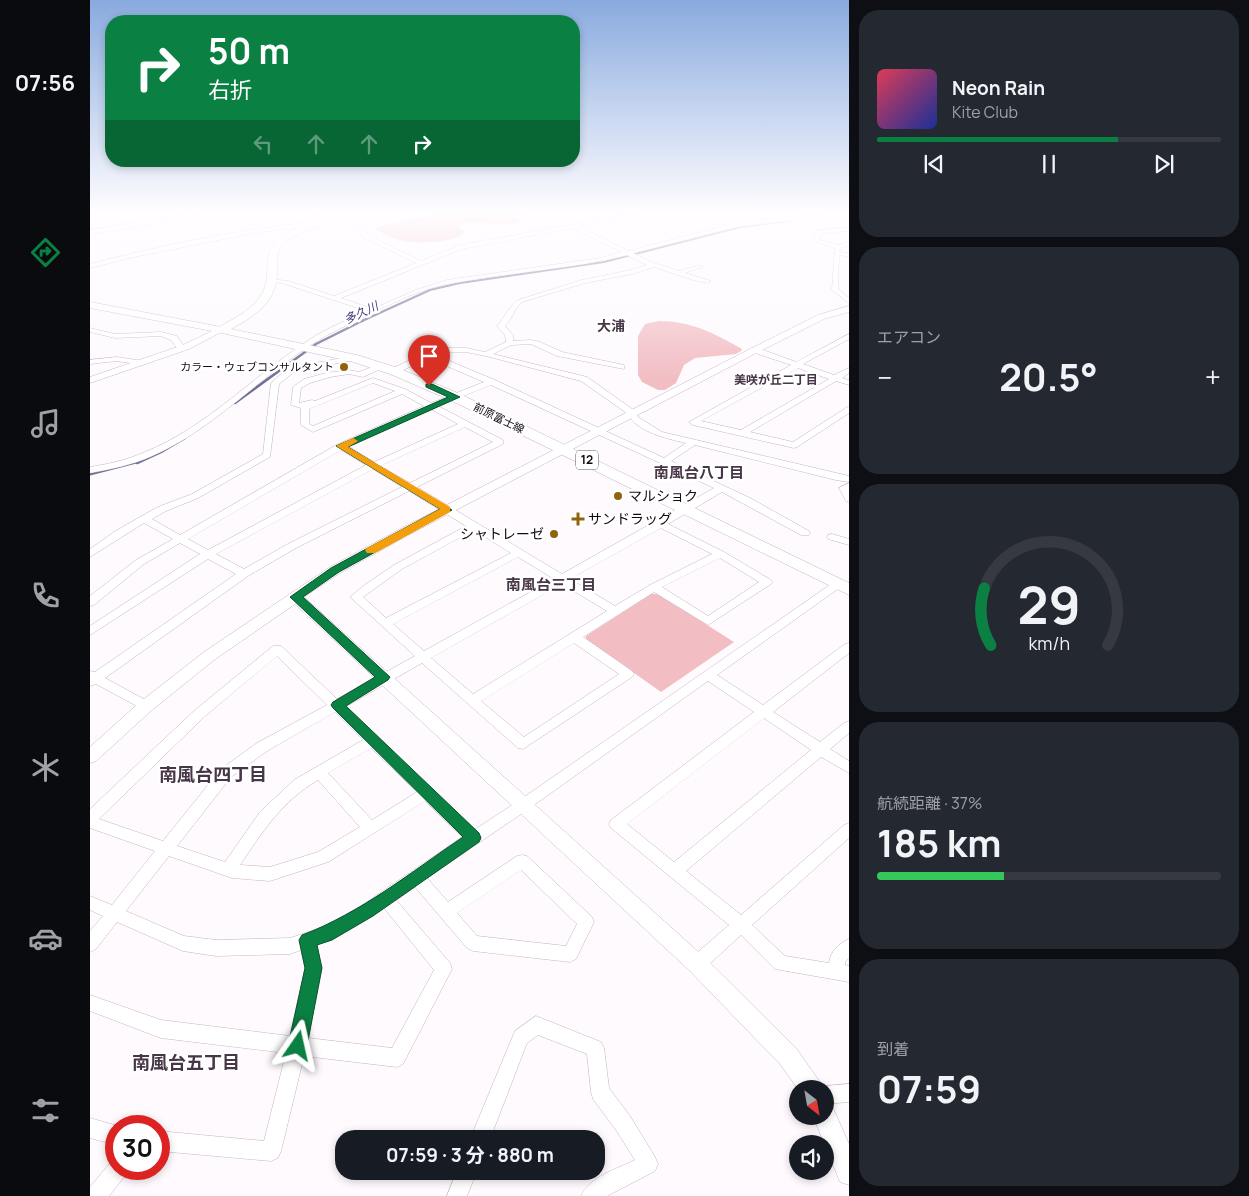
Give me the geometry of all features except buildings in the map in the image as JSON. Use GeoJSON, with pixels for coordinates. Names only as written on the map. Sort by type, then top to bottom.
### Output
{"type":"FeatureCollection","features":[{"type":"Feature","properties":{"kind":"main road"},"geometry":{"type":"LineString","coordinates":[[221,330],[258,308],[267,298],[272,280],[272,268]]}},
{"type":"Feature","properties":{"kind":"main road","name":"前原富士線"},"geometry":{"type":"LineString","coordinates":[[221,330],[317,349],[394,371],[455,397],[843,587]]}},
{"type":"Feature","properties":{"kind":"street"},"geometry":{"type":"LineString","coordinates":[[335,298],[405,268]]}},
{"type":"Feature","properties":{"kind":"street"},"geometry":{"type":"LineString","coordinates":[[90,470],[125,463],[160,450],[279,372],[303,347],[373,311],[434,285],[554,268]]}},
{"type":"Feature","properties":{"kind":"street"},"geometry":{"type":"LineString","coordinates":[[510,343],[509,335],[501,326],[508,319],[513,307],[520,301],[584,281],[645,268]]}},
{"type":"Feature","properties":{"kind":"street"},"geometry":{"type":"LineString","coordinates":[[663,268],[695,279],[708,280]]}},
{"type":"Feature","properties":{"kind":"street"},"geometry":{"type":"LineString","coordinates":[[679,273],[695,268]]}},
{"type":"Feature","properties":{"kind":"street"},"geometry":{"type":"LineString","coordinates":[[836,292],[837,268]]}},
{"type":"Feature","properties":{"kind":"street"},"geometry":{"type":"LineString","coordinates":[[272,280],[286,282],[373,311]]}},
{"type":"Feature","properties":{"kind":"street"},"geometry":{"type":"LineString","coordinates":[[836,292],[849,290]]}},
{"type":"Feature","properties":{"kind":"street"},"geometry":{"type":"LineString","coordinates":[[836,292],[849,300]]}},
{"type":"Feature","properties":{"kind":"street"},"geometry":{"type":"LineString","coordinates":[[90,305],[221,330]]}},
{"type":"Feature","properties":{"kind":"street"},"geometry":{"type":"LineString","coordinates":[[90,757],[146,706],[209,656],[335,570],[598,430],[754,350],[821,317],[849,309]]}},
{"type":"Feature","properties":{"kind":"street"},"geometry":{"type":"LineString","coordinates":[[90,330],[115,336],[161,334],[174,338],[182,349]]}},
{"type":"Feature","properties":{"kind":"street"},"geometry":{"type":"LineString","coordinates":[[90,380],[182,349],[221,330]]}},
{"type":"Feature","properties":{"kind":"street"},"geometry":{"type":"LineString","coordinates":[[849,336],[693,422],[742,433],[794,448],[849,409]]}},
{"type":"Feature","properties":{"kind":"street"},"geometry":{"type":"LineString","coordinates":[[486,354],[510,343],[536,343],[560,354],[621,367]]}},
{"type":"Feature","properties":{"kind":"street"},"geometry":{"type":"LineString","coordinates":[[394,371],[428,355],[445,350],[486,354],[584,379],[632,413],[634,418],[659,434],[693,443],[788,462],[836,477],[849,478]]}},
{"type":"Feature","properties":{"kind":"street"},"geometry":{"type":"LineString","coordinates":[[754,350],[849,383]]}},
{"type":"Feature","properties":{"kind":"street"},"geometry":{"type":"LineString","coordinates":[[428,355],[492,382],[664,461],[767,510],[805,533]]}},
{"type":"Feature","properties":{"kind":"street"},"geometry":{"type":"LineString","coordinates":[[279,372],[353,358]]}},
{"type":"Feature","properties":{"kind":"street"},"geometry":{"type":"LineString","coordinates":[[90,362],[117,359],[143,363]]}},
{"type":"Feature","properties":{"kind":"street"},"geometry":{"type":"LineString","coordinates":[[360,375],[372,379],[303,406],[295,405],[298,387],[307,381],[340,373],[349,372],[360,375],[380,366]]}},
{"type":"Feature","properties":{"kind":"street"},"geometry":{"type":"LineString","coordinates":[[742,433],[849,370]]}},
{"type":"Feature","properties":{"kind":"street"},"geometry":{"type":"LineString","coordinates":[[90,554],[118,534],[144,519],[162,509],[195,496],[267,455],[275,383],[279,372]]}},
{"type":"Feature","properties":{"kind":"street"},"geometry":{"type":"LineString","coordinates":[[146,706],[92,678],[244,574],[292,546],[500,442],[402,391],[373,380],[305,408],[305,425],[313,430],[402,391]]}},
{"type":"Feature","properties":{"kind":"street"},"geometry":{"type":"LineString","coordinates":[[90,602],[140,562],[341,446],[431,406],[492,382]]}},
{"type":"Feature","properties":{"kind":"street"},"geometry":{"type":"LineString","coordinates":[[90,631],[208,554],[374,465],[465,424]]}},
{"type":"Feature","properties":{"kind":"street"},"geometry":{"type":"LineString","coordinates":[[664,461],[693,443]]}},
{"type":"Feature","properties":{"kind":"street"},"geometry":{"type":"LineString","coordinates":[[341,446],[615,611]]}},
{"type":"Feature","properties":{"kind":"street"},"geometry":{"type":"LineString","coordinates":[[849,486],[844,488],[849,499]]}},
{"type":"Feature","properties":{"kind":"street"},"geometry":{"type":"LineString","coordinates":[[90,944],[226,773],[262,746],[661,524],[721,488]]}},
{"type":"Feature","properties":{"kind":"street"},"geometry":{"type":"LineString","coordinates":[[144,519],[244,574]]}},
{"type":"Feature","properties":{"kind":"street"},"geometry":{"type":"LineString","coordinates":[[654,587],[708,621],[767,582],[720,554],[661,524]]}},
{"type":"Feature","properties":{"kind":"street"},"geometry":{"type":"LineString","coordinates":[[474,526],[375,581],[356,597],[523,744],[628,674],[574,637]]}},
{"type":"Feature","properties":{"kind":"street"},"geometry":{"type":"LineString","coordinates":[[832,538],[849,542]]}},
{"type":"Feature","properties":{"kind":"street"},"geometry":{"type":"LineString","coordinates":[[385,623],[519,553]]}},
{"type":"Feature","properties":{"kind":"street"},"geometry":{"type":"LineString","coordinates":[[472,701],[654,587],[720,554]]}},
{"type":"Feature","properties":{"kind":"street"},"geometry":{"type":"LineString","coordinates":[[90,903],[115,912],[183,943],[216,948],[290,946],[326,934],[386,899],[708,675],[843,587]]}},
{"type":"Feature","properties":{"kind":"street"},"geometry":{"type":"LineString","coordinates":[[296,597],[522,806],[697,964],[788,1056],[805,1080]]}},
{"type":"Feature","properties":{"kind":"street"},"geometry":{"type":"LineString","coordinates":[[843,973],[781,963],[742,926],[616,824],[849,647]]}},
{"type":"Feature","properties":{"kind":"street"},"geometry":{"type":"LineString","coordinates":[[427,793],[323,857],[270,874],[228,870],[165,849],[90,820],[199,714],[277,649],[374,740],[473,838]]}},
{"type":"Feature","properties":{"kind":"street"},"geometry":{"type":"LineString","coordinates":[[708,675],[849,768]]}},
{"type":"Feature","properties":{"kind":"street"},"geometry":{"type":"LineString","coordinates":[[675,871],[849,726]]}},
{"type":"Feature","properties":{"kind":"street"},"geometry":{"type":"LineString","coordinates":[[228,870],[265,816],[299,784],[374,740]]}},
{"type":"Feature","properties":{"kind":"street"},"geometry":{"type":"LineString","coordinates":[[319,772],[370,828]]}},
{"type":"Feature","properties":{"kind":"street"},"geometry":{"type":"LineString","coordinates":[[697,964],[849,829]]}},
{"type":"Feature","properties":{"kind":"street"},"geometry":{"type":"LineString","coordinates":[[416,877],[446,912],[473,943],[570,954],[586,922],[522,862],[446,912]]}},
{"type":"Feature","properties":{"kind":"street"},"geometry":{"type":"LineString","coordinates":[[90,1003],[161,1029],[397,1058],[444,969],[386,899]]}},
{"type":"Feature","properties":{"kind":"street"},"geometry":{"type":"LineString","coordinates":[[170,1142],[271,1151],[298,1046],[313,968],[308,940]]}},
{"type":"Feature","properties":{"kind":"street"},"geometry":{"type":"LineString","coordinates":[[843,973],[837,959],[849,947]]}},
{"type":"Feature","properties":{"kind":"street"},"geometry":{"type":"LineString","coordinates":[[484,1130],[521,1037],[536,1025],[595,1048],[600,1092],[622,1122],[648,1164],[605,1186],[591,1196]]}},
{"type":"Feature","properties":{"kind":"street"},"geometry":{"type":"LineString","coordinates":[[834,1094],[849,1093]]}},
{"type":"Feature","properties":{"kind":"street"},"geometry":{"type":"LineString","coordinates":[[829,1125],[849,1173]]}},
{"type":"Feature","properties":{"kind":"street"},"geometry":{"type":"LineString","coordinates":[[90,1128],[105,1133]]}},
{"type":"Feature","properties":{"kind":"street"},"geometry":{"type":"LineString","coordinates":[[96,1196],[109,1180]]}},
{"type":"Feature","properties":{"kind":"street"},"geometry":{"type":"LineString","coordinates":[[457,1196],[463,1180]]}},
{"type":"Feature","properties":{"kind":"shaded area"},"geometry":{"type":"Polygon","coordinates":[[[659,321],[682,323],[702,329],[742,349],[736,354],[695,358],[684,365],[676,383],[665,390],[658,390],[642,382],[638,375],[638,336],[645,324],[659,321]]]}},
{"type":"Feature","properties":{"kind":"shaded area"},"geometry":{"type":"Polygon","coordinates":[[[651,594],[658,594],[734,642],[661,692],[586,639],[586,636],[651,594]]]}},
{"type":"Feature","properties":{"kind":"waterway","name":"多久川"},"geometry":{"type":"LineString","coordinates":[[362,321],[430,290],[460,283],[564,268]]}},
{"type":"Feature","properties":{"kind":"waterway","name":"多久川"},"geometry":{"type":"LineString","coordinates":[[235,403],[316,344],[362,321]]}},
{"type":"Feature","properties":{"kind":"waterway","name":"多久川"},"geometry":{"type":"LineString","coordinates":[[137,463],[185,438]]}},
{"type":"Feature","properties":{"kind":"waterway","name":"多久川"},"geometry":{"type":"LineString","coordinates":[[90,474],[140,461]]}},
{"type":"Feature","properties":{"kind":"slow traffic"},"geometry":{"type":"LineString","coordinates":[[353,441],[341,446],[447,510],[371,550]]}},
{"type":"Feature","properties":{"kind":"place","name":"カラー・ウェブコンサルタント"},"geometry":{"type":"Point","coordinates":[344,367]}},
{"type":"Feature","properties":{"kind":"place","name":"マルショク"},"geometry":{"type":"Point","coordinates":[618,496]}},
{"type":"Feature","properties":{"kind":"place","name":"サンドラッグ"},"geometry":{"type":"Point","coordinates":[578,519]}},
{"type":"Feature","properties":{"kind":"place","name":"シャトレーゼ"},"geometry":{"type":"Point","coordinates":[554,534]}},
{"type":"Feature","properties":{"kind":"district","name":"大浦"},"geometry":{"type":"Point","coordinates":[611,326]}},
{"type":"Feature","properties":{"kind":"district","name":"美咲が丘二丁目"},"geometry":{"type":"Point","coordinates":[776,380]}},
{"type":"Feature","properties":{"kind":"district","name":"南風台八丁目"},"geometry":{"type":"Point","coordinates":[699,473]}},
{"type":"Feature","properties":{"kind":"district","name":"南風台三丁目"},"geometry":{"type":"Point","coordinates":[551,585]}},
{"type":"Feature","properties":{"kind":"district","name":"南風台四丁目"},"geometry":{"type":"Point","coordinates":[213,775]}},
{"type":"Feature","properties":{"kind":"district","name":"南風台五丁目"},"geometry":{"type":"Point","coordinates":[186,1063]}},
{"type":"Feature","properties":{"kind":"route"},"geometry":{"type":"LineString","coordinates":[[298,1046],[313,968],[308,940],[326,934],[367,911],[473,838],[337,705],[384,677],[296,597],[335,570],[447,510],[341,446],[455,397],[429,386]]}}]}
